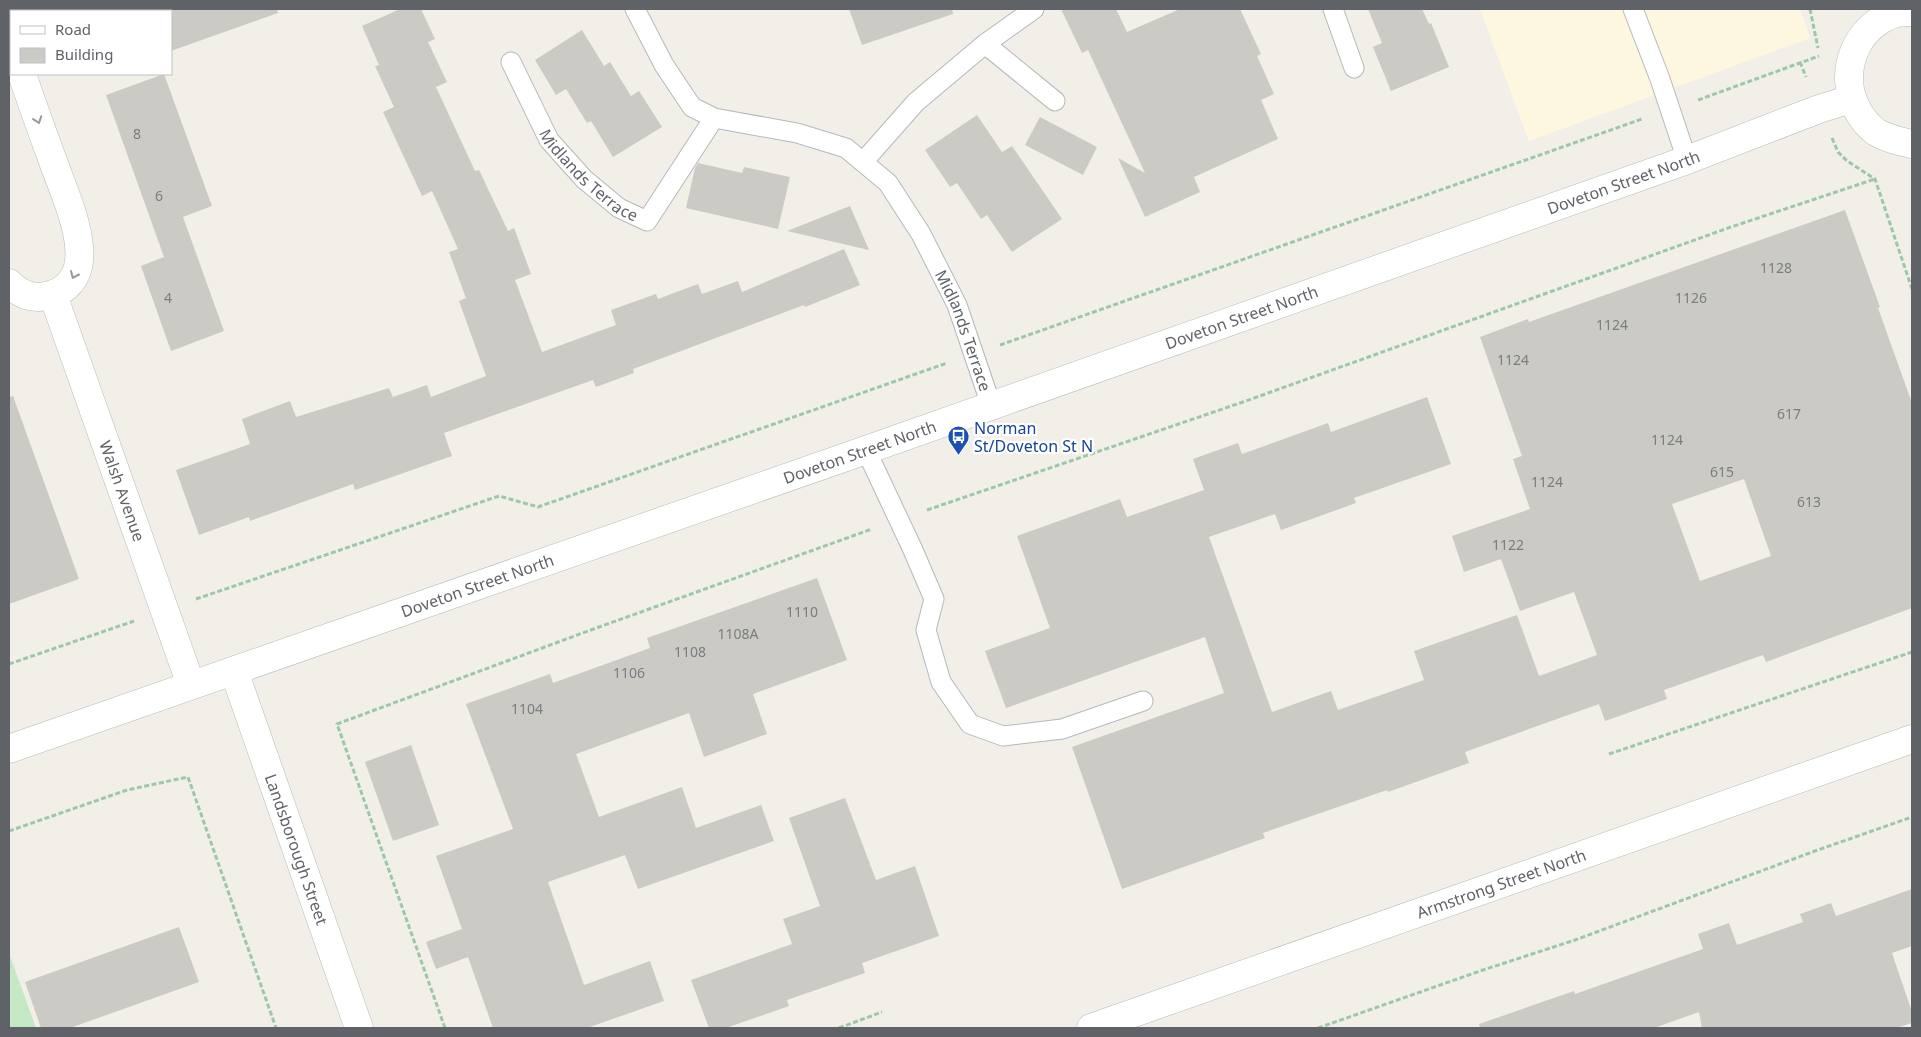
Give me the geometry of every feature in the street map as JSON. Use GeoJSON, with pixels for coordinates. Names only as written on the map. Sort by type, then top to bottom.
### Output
{"type":"FeatureCollection","features":[{"type":"Feature","properties":{"kind":"main road"},"geometry":{"type":"LineString","coordinates":[[1901,11],[1877,23],[1862,37],[1851,56],[1848,77],[1852,99],[1861,117],[1875,131],[1893,140],[1912,144]]}},
{"type":"Feature","properties":{"kind":"main road"},"geometry":{"type":"LineString","coordinates":[[9,283],[27,296],[40,298],[53,295],[65,288],[75,276],[79,258],[78,244],[68,205],[22,75]]}},
{"type":"Feature","properties":{"kind":"main road","name":"Doveton Street North"},"geometry":{"type":"LineString","coordinates":[[9,749],[866,450],[1687,160],[1819,109],[1852,99]]}},
{"type":"Feature","properties":{"kind":"main road","name":"Walsh Avenue"},"geometry":{"type":"LineString","coordinates":[[53,295],[191,686]]}},
{"type":"Feature","properties":{"kind":"main road","name":"Landsborough Street"},"geometry":{"type":"LineString","coordinates":[[234,671],[359,1028]]}},
{"type":"Feature","properties":{"kind":"main road","name":"Armstrong Street North"},"geometry":{"type":"LineString","coordinates":[[1091,1028],[1912,739]]}},
{"type":"Feature","properties":{"kind":"lane","name":"Midlands Terrace"},"geometry":{"type":"LineString","coordinates":[[635,9],[664,64],[692,107],[714,118],[797,133],[846,148],[888,183],[921,234],[956,305],[991,405]]}},
{"type":"Feature","properties":{"kind":"lane"},"geometry":{"type":"LineString","coordinates":[[863,162],[916,102],[985,44],[1034,9]]}},
{"type":"Feature","properties":{"kind":"lane"},"geometry":{"type":"LineString","coordinates":[[1332,9],[1354,68]]}},
{"type":"Feature","properties":{"kind":"lane"},"geometry":{"type":"LineString","coordinates":[[1633,9],[1687,160]]}},
{"type":"Feature","properties":{"kind":"lane"},"geometry":{"type":"LineString","coordinates":[[985,44],[1055,101]]}},
{"type":"Feature","properties":{"kind":"lane","name":"Midlands Terrace"},"geometry":{"type":"LineString","coordinates":[[511,62],[549,140],[584,179],[619,208],[647,221],[714,118]]}},
{"type":"Feature","properties":{"kind":"lane"},"geometry":{"type":"LineString","coordinates":[[866,450],[934,599],[926,630],[942,682],[970,724],[1003,736],[1062,729],[1143,701]]}},
{"type":"Feature","properties":{"kind":"path"},"geometry":{"type":"LineString","coordinates":[[9,664],[499,496],[538,507],[1820,56],[1810,9]]}},
{"type":"Feature","properties":{"kind":"path"},"geometry":{"type":"LineString","coordinates":[[1800,62],[1838,152],[1848,162],[1875,180],[1912,289]]}},
{"type":"Feature","properties":{"kind":"path"},"geometry":{"type":"LineString","coordinates":[[445,1028],[337,724],[578,634],[898,520],[1244,402],[1731,227],[1875,180]]}},
{"type":"Feature","properties":{"kind":"path"},"geometry":{"type":"LineString","coordinates":[[1609,754],[1912,652]]}},
{"type":"Feature","properties":{"kind":"path"},"geometry":{"type":"LineString","coordinates":[[9,831],[120,792],[188,777],[276,1028]]}},
{"type":"Feature","properties":{"kind":"path"},"geometry":{"type":"LineString","coordinates":[[1318,1028],[1575,940],[1912,817]]}},
{"type":"Feature","properties":{"kind":"path"},"geometry":{"type":"LineString","coordinates":[[839,1028],[882,1012]]}},
{"type":"Feature","properties":{"kind":"shaded area"},"geometry":{"type":"Polygon","coordinates":[[[1480,9],[1800,9],[1810,38],[1529,141],[1480,9]]]}},
{"type":"Feature","properties":{"kind":"green space"},"geometry":{"type":"Polygon","coordinates":[[[9,953],[36,1028],[9,1028],[9,953]]]}},
{"type":"Feature","properties":{"kind":"building"},"geometry":{"type":"Polygon","coordinates":[[[277,9],[278,13],[172,51],[171,10],[277,9]]]}},
{"type":"Feature","properties":{"kind":"building"},"geometry":{"type":"Polygon","coordinates":[[[400,9],[421,9],[435,39],[428,42],[447,82],[436,87],[475,171],[479,170],[508,231],[514,228],[531,274],[515,280],[542,352],[616,325],[611,310],[656,294],[658,299],[698,284],[702,294],[738,281],[742,292],[844,249],[860,285],[805,307],[804,305],[633,369],[634,373],[596,387],[593,380],[444,433],[452,456],[355,490],[353,484],[250,521],[249,517],[199,535],[176,470],[250,444],[242,419],[290,401],[296,417],[389,388],[393,397],[427,385],[431,397],[486,376],[459,301],[466,298],[449,252],[458,249],[432,191],[422,196],[383,112],[394,107],[375,66],[379,65],[362,26],[400,9]]]}},
{"type":"Feature","properties":{"kind":"building"},"geometry":{"type":"Polygon","coordinates":[[[849,9],[952,9],[953,14],[862,45],[849,9]]]}},
{"type":"Feature","properties":{"kind":"building"},"geometry":{"type":"Polygon","coordinates":[[[1061,9],[1116,9],[1127,32],[1180,9],[1240,9],[1261,54],[1257,56],[1274,94],[1261,100],[1278,139],[1194,177],[1200,192],[1145,217],[1118,158],[1145,173],[1088,50],[1082,53],[1061,9]]]}},
{"type":"Feature","properties":{"kind":"building"},"geometry":{"type":"Polygon","coordinates":[[[1368,9],[1422,9],[1429,24],[1431,23],[1449,67],[1391,91],[1373,47],[1382,43],[1368,9]]]}},
{"type":"Feature","properties":{"kind":"building"},"geometry":{"type":"Polygon","coordinates":[[[582,30],[604,66],[610,62],[631,96],[639,91],[662,127],[613,157],[591,121],[587,123],[566,89],[556,95],[535,60],[582,30]]]}},
{"type":"Feature","properties":{"kind":"building"},"geometry":{"type":"Polygon","coordinates":[[[164,75],[212,206],[183,217],[224,331],[171,351],[141,266],[164,257],[106,95],[164,75]]]}},
{"type":"Feature","properties":{"kind":"building"},"geometry":{"type":"Polygon","coordinates":[[[977,115],[1002,152],[1012,146],[1062,219],[1012,252],[987,215],[981,219],[957,183],[950,187],[925,150],[977,115]]]}},
{"type":"Feature","properties":{"kind":"building"},"geometry":{"type":"Polygon","coordinates":[[[1040,117],[1097,147],[1083,175],[1025,145],[1040,117]]]}},
{"type":"Feature","properties":{"kind":"building"},"geometry":{"type":"Polygon","coordinates":[[[698,163],[742,173],[744,167],[790,177],[778,229],[686,208],[695,168],[698,163]]]}},
{"type":"Feature","properties":{"kind":"building"},"geometry":{"type":"Polygon","coordinates":[[[850,206],[869,250],[787,231],[850,206]]]}},
{"type":"Feature","properties":{"kind":"building"},"geometry":{"type":"Polygon","coordinates":[[[1845,210],[1912,403],[1912,608],[1766,662],[1763,655],[1664,690],[1667,699],[1605,721],[1599,704],[1465,752],[1469,763],[1263,833],[1265,838],[1122,889],[1072,747],[1224,693],[1205,637],[1006,708],[985,651],[1050,628],[1017,536],[1120,499],[1127,517],[1204,490],[1193,459],[1238,443],[1242,454],[1328,423],[1331,432],[1427,397],[1451,464],[1354,498],[1356,503],[1281,530],[1275,514],[1209,537],[1272,712],[1331,691],[1338,710],[1424,680],[1414,651],[1517,615],[1539,676],[1597,655],[1574,592],[1520,611],[1501,559],[1464,572],[1452,536],[1530,509],[1513,459],[1522,456],[1480,337],[1528,319],[1529,322],[1845,210]],[[1744,479],[1672,504],[1700,581],[1771,556],[1744,479]]]}},
{"type":"Feature","properties":{"kind":"building"},"geometry":{"type":"Polygon","coordinates":[[[13,396],[79,579],[9,604],[9,397],[13,396]]]}},
{"type":"Feature","properties":{"kind":"building"},"geometry":{"type":"Polygon","coordinates":[[[817,578],[847,660],[753,694],[767,734],[704,757],[689,713],[576,754],[599,817],[682,787],[696,828],[761,805],[774,841],[638,889],[625,855],[548,882],[584,985],[650,961],[664,1001],[587,1028],[493,1028],[468,957],[436,969],[426,942],[462,929],[436,856],[513,829],[466,704],[550,674],[553,683],[650,648],[647,638],[817,578]]]}},
{"type":"Feature","properties":{"kind":"building"},"geometry":{"type":"Polygon","coordinates":[[[411,745],[439,825],[393,841],[365,762],[411,745]]]}},
{"type":"Feature","properties":{"kind":"building"},"geometry":{"type":"Polygon","coordinates":[[[845,798],[876,880],[915,866],[939,936],[862,963],[865,973],[787,1000],[789,1006],[726,1028],[709,1028],[691,980],[792,944],[783,919],[820,906],[789,818],[845,798]]]}},
{"type":"Feature","properties":{"kind":"building"},"geometry":{"type":"Polygon","coordinates":[[[1912,889],[1912,946],[1892,953],[1912,1012],[1912,1023],[1896,1028],[1702,1028],[1699,1012],[1654,1028],[1480,1028],[1479,1024],[1574,991],[1575,994],[1703,949],[1698,934],[1729,923],[1737,945],[1803,922],[1800,914],[1831,903],[1836,916],[1912,889]]]}},
{"type":"Feature","properties":{"kind":"building"},"geometry":{"type":"Polygon","coordinates":[[[179,927],[199,982],[70,1028],[41,1028],[25,982],[179,927]]]}},
{"type":"Feature","properties":{"kind":"place","name":"Norman St/Doveton St N"},"geometry":{"type":"Point","coordinates":[958,456]}}]}
